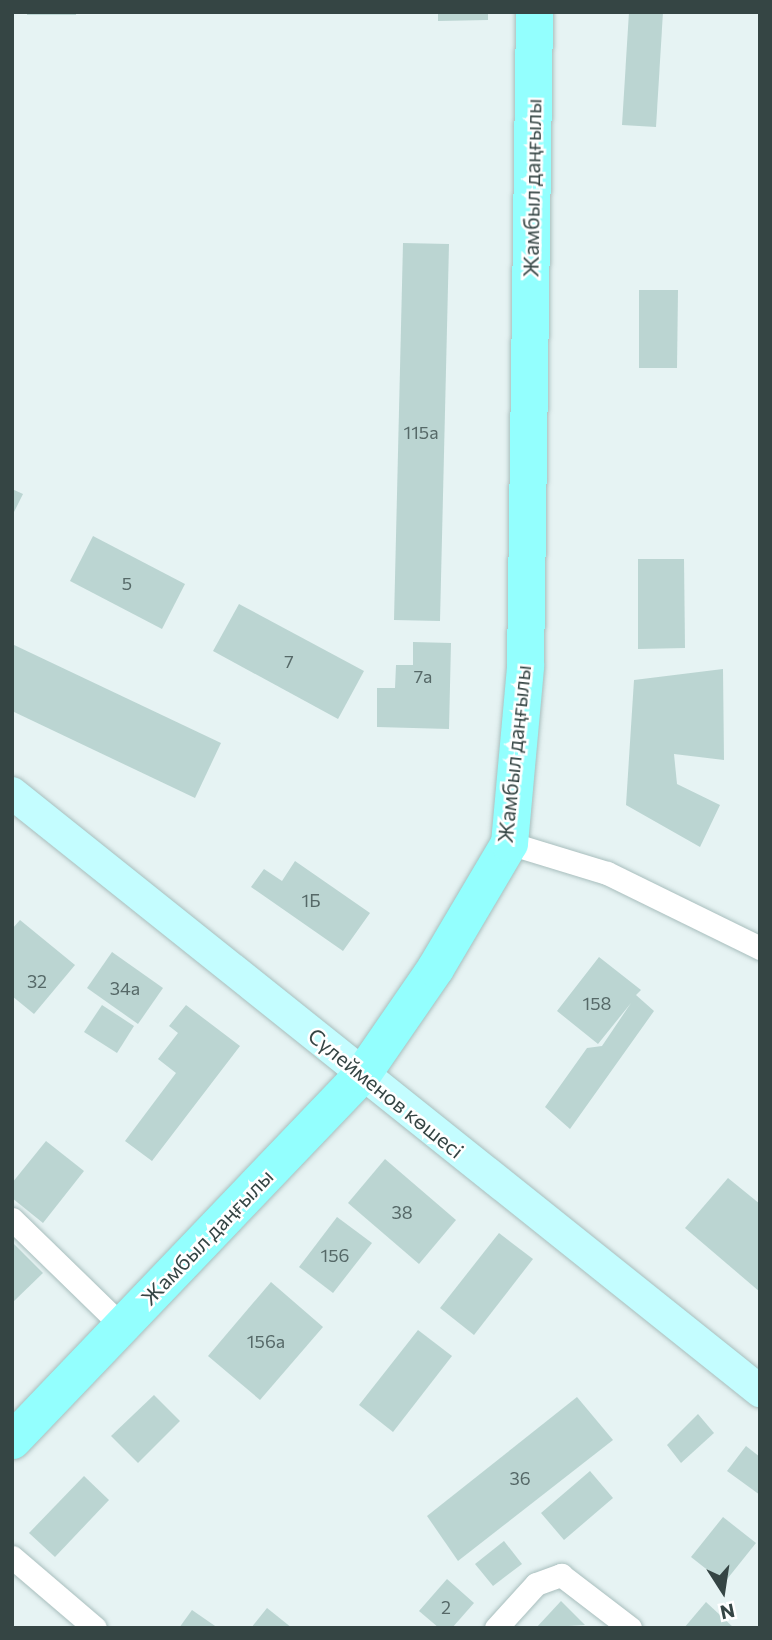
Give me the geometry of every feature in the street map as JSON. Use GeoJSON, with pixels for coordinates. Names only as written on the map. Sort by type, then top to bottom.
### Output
{"type":"FeatureCollection","features":[{"type":"Feature","properties":{"kind":"main road","name":"Жамбыл даңғылы"},"geometry":{"type":"LineString","coordinates":[[12,1440],[362,1074],[435,968],[509,843],[525,666],[534,12]]}},
{"type":"Feature","properties":{"kind":"main road","name":"Сүлейменов көшесі"},"geometry":{"type":"LineString","coordinates":[[12,793],[760,1391]]}},
{"type":"Feature","properties":{"kind":"street"},"geometry":{"type":"LineString","coordinates":[[509,843],[607,873],[760,948]]}},
{"type":"Feature","properties":{"kind":"street"},"geometry":{"type":"LineString","coordinates":[[12,1219],[122,1326]]}},
{"type":"Feature","properties":{"kind":"street"},"geometry":{"type":"LineString","coordinates":[[12,1557],[95,1628]]}},
{"type":"Feature","properties":{"kind":"street"},"geometry":{"type":"LineString","coordinates":[[496,1628],[536,1584],[561,1575],[630,1628]]}},
{"type":"Feature","properties":{"kind":"building"},"geometry":{"type":"Polygon","coordinates":[[[27,12],[76,12],[76,15],[27,15],[27,12]]]}},
{"type":"Feature","properties":{"kind":"building"},"geometry":{"type":"Polygon","coordinates":[[[438,12],[488,12],[488,20],[438,21],[438,12]]]}},
{"type":"Feature","properties":{"kind":"building"},"geometry":{"type":"Polygon","coordinates":[[[629,12],[663,12],[656,127],[622,125],[629,12]]]}},
{"type":"Feature","properties":{"kind":"building"},"geometry":{"type":"Polygon","coordinates":[[[403,243],[449,244],[440,621],[394,620],[403,243]]]}},
{"type":"Feature","properties":{"kind":"building"},"geometry":{"type":"Polygon","coordinates":[[[639,290],[678,290],[677,368],[639,368],[639,290]]]}},
{"type":"Feature","properties":{"kind":"building"},"geometry":{"type":"Polygon","coordinates":[[[12,489],[23,494],[12,516],[12,489]]]}},
{"type":"Feature","properties":{"kind":"building"},"geometry":{"type":"Polygon","coordinates":[[[93,536],[185,584],[162,629],[70,581],[93,536]]]}},
{"type":"Feature","properties":{"kind":"building"},"geometry":{"type":"Polygon","coordinates":[[[638,559],[684,559],[685,648],[638,649],[638,559]]]}},
{"type":"Feature","properties":{"kind":"building"},"geometry":{"type":"Polygon","coordinates":[[[239,604],[364,671],[338,719],[213,651],[239,604]]]}},
{"type":"Feature","properties":{"kind":"building"},"geometry":{"type":"Polygon","coordinates":[[[413,642],[451,643],[449,729],[377,727],[377,688],[395,688],[396,665],[413,665],[413,642]]]}},
{"type":"Feature","properties":{"kind":"building"},"geometry":{"type":"Polygon","coordinates":[[[12,644],[221,743],[195,798],[12,711],[12,644]]]}},
{"type":"Feature","properties":{"kind":"building"},"geometry":{"type":"Polygon","coordinates":[[[723,669],[724,760],[674,754],[677,784],[720,805],[700,847],[626,805],[634,680],[723,669]]]}},
{"type":"Feature","properties":{"kind":"building"},"geometry":{"type":"Polygon","coordinates":[[[295,861],[370,913],[343,951],[251,887],[264,869],[282,881],[295,861]]]}},
{"type":"Feature","properties":{"kind":"building"},"geometry":{"type":"Polygon","coordinates":[[[20,920],[75,965],[34,1014],[12,996],[12,929],[20,920]]]}},
{"type":"Feature","properties":{"kind":"building"},"geometry":{"type":"Polygon","coordinates":[[[112,952],[163,988],[138,1024],[87,988],[112,952]]]}},
{"type":"Feature","properties":{"kind":"building"},"geometry":{"type":"Polygon","coordinates":[[[599,957],[641,990],[636,995],[654,1011],[570,1129],[545,1107],[587,1048],[602,1046],[631,1003],[598,1044],[557,1011],[599,957]]]}},
{"type":"Feature","properties":{"kind":"building"},"geometry":{"type":"Polygon","coordinates":[[[102,1005],[134,1026],[117,1053],[84,1032],[102,1005]]]}},
{"type":"Feature","properties":{"kind":"building"},"geometry":{"type":"Polygon","coordinates":[[[186,1005],[240,1046],[152,1161],[125,1141],[176,1073],[158,1059],[178,1033],[169,1026],[186,1005]]]}},
{"type":"Feature","properties":{"kind":"building"},"geometry":{"type":"Polygon","coordinates":[[[46,1141],[84,1171],[43,1223],[12,1198],[12,1183],[46,1141]]]}},
{"type":"Feature","properties":{"kind":"building"},"geometry":{"type":"Polygon","coordinates":[[[385,1159],[456,1220],[419,1264],[348,1203],[385,1159]]]}},
{"type":"Feature","properties":{"kind":"building"},"geometry":{"type":"Polygon","coordinates":[[[728,1178],[760,1204],[760,1292],[685,1228],[728,1178]]]}},
{"type":"Feature","properties":{"kind":"building"},"geometry":{"type":"Polygon","coordinates":[[[337,1217],[372,1243],[333,1293],[299,1267],[337,1217]]]}},
{"type":"Feature","properties":{"kind":"building"},"geometry":{"type":"Polygon","coordinates":[[[499,1233],[533,1259],[474,1335],[440,1308],[499,1233]]]}},
{"type":"Feature","properties":{"kind":"building"},"geometry":{"type":"Polygon","coordinates":[[[12,1242],[43,1273],[12,1303],[12,1242]]]}},
{"type":"Feature","properties":{"kind":"building"},"geometry":{"type":"Polygon","coordinates":[[[271,1282],[323,1327],[260,1400],[208,1356],[271,1282]]]}},
{"type":"Feature","properties":{"kind":"building"},"geometry":{"type":"Polygon","coordinates":[[[418,1330],[452,1356],[393,1432],[359,1405],[418,1330]]]}},
{"type":"Feature","properties":{"kind":"building"},"geometry":{"type":"Polygon","coordinates":[[[154,1395],[180,1421],[138,1463],[111,1436],[154,1395]]]}},
{"type":"Feature","properties":{"kind":"building"},"geometry":{"type":"Polygon","coordinates":[[[577,1397],[613,1440],[458,1561],[427,1516],[577,1397]]]}},
{"type":"Feature","properties":{"kind":"building"},"geometry":{"type":"Polygon","coordinates":[[[698,1414],[714,1433],[681,1463],[667,1445],[698,1414]]]}},
{"type":"Feature","properties":{"kind":"building"},"geometry":{"type":"Polygon","coordinates":[[[746,1446],[760,1457],[760,1495],[727,1471],[746,1446]]]}},
{"type":"Feature","properties":{"kind":"building"},"geometry":{"type":"Polygon","coordinates":[[[590,1471],[613,1498],[564,1540],[541,1513],[590,1471]]]}},
{"type":"Feature","properties":{"kind":"building"},"geometry":{"type":"Polygon","coordinates":[[[84,1476],[109,1500],[55,1557],[29,1533],[84,1476]]]}},
{"type":"Feature","properties":{"kind":"building"},"geometry":{"type":"Polygon","coordinates":[[[723,1517],[756,1543],[724,1583],[691,1557],[723,1517]]]}},
{"type":"Feature","properties":{"kind":"building"},"geometry":{"type":"Polygon","coordinates":[[[504,1541],[522,1564],[493,1586],[475,1564],[504,1541]]]}},
{"type":"Feature","properties":{"kind":"building"},"geometry":{"type":"Polygon","coordinates":[[[447,1579],[474,1603],[452,1628],[439,1628],[419,1611],[447,1579]]]}},
{"type":"Feature","properties":{"kind":"building"},"geometry":{"type":"Polygon","coordinates":[[[561,1601],[585,1625],[536,1628],[561,1601]]]}},
{"type":"Feature","properties":{"kind":"building"},"geometry":{"type":"Polygon","coordinates":[[[706,1602],[734,1628],[684,1628],[706,1602]]]}},
{"type":"Feature","properties":{"kind":"building"},"geometry":{"type":"Polygon","coordinates":[[[267,1608],[292,1628],[251,1628],[267,1608]]]}},
{"type":"Feature","properties":{"kind":"building"},"geometry":{"type":"Polygon","coordinates":[[[192,1610],[218,1628],[179,1628],[192,1610]]]}}]}
